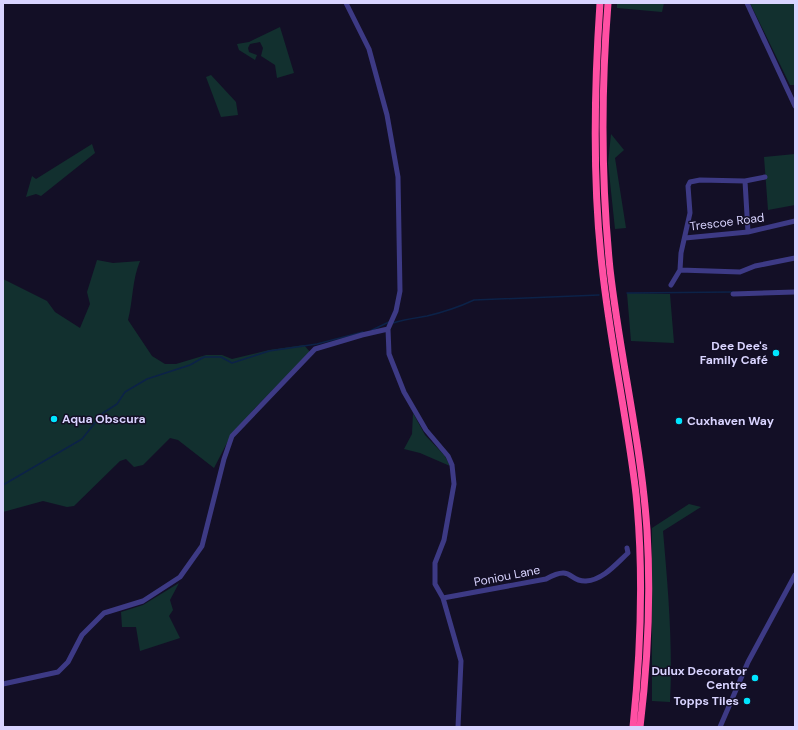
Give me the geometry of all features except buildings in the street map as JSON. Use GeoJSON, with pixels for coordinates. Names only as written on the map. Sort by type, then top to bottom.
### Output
{"type":"FeatureCollection","features":[{"type":"Feature","properties":{"kind":"highway"},"geometry":{"type":"LineString","coordinates":[[600,3],[594,110],[598,228],[608,309],[635,492],[641,555],[640,650],[633,727]]}},
{"type":"Feature","properties":{"kind":"highway"},"geometry":{"type":"LineString","coordinates":[[608,3],[602,106],[607,233],[615,307],[641,478],[648,552],[649,611],[647,655],[640,727]]}},
{"type":"Feature","properties":{"kind":"street"},"geometry":{"type":"LineString","coordinates":[[346,3],[369,49],[387,115],[398,177],[400,291],[396,311],[388,329],[389,354],[404,392],[426,430],[448,456],[452,465],[454,484],[444,540],[435,563],[435,584],[443,598],[461,661],[458,727]]}},
{"type":"Feature","properties":{"kind":"street"},"geometry":{"type":"LineString","coordinates":[[747,3],[795,106]]}},
{"type":"Feature","properties":{"kind":"street"},"geometry":{"type":"LineString","coordinates":[[671,285],[680,270],[681,253],[690,213],[688,186],[690,182],[700,180],[745,181],[765,177]]}},
{"type":"Feature","properties":{"kind":"street"},"geometry":{"type":"LineString","coordinates":[[745,181],[748,232]]}},
{"type":"Feature","properties":{"kind":"street","name":"Trescoe Road"},"geometry":{"type":"LineString","coordinates":[[685,238],[748,232],[795,221]]}},
{"type":"Feature","properties":{"kind":"street"},"geometry":{"type":"LineString","coordinates":[[680,270],[740,272],[755,266],[795,258]]}},
{"type":"Feature","properties":{"kind":"street"},"geometry":{"type":"LineString","coordinates":[[733,294],[795,292]]}},
{"type":"Feature","properties":{"kind":"street"},"geometry":{"type":"LineString","coordinates":[[3,684],[58,672],[68,662],[82,635],[104,613],[143,601],[180,577],[202,546],[224,459],[232,436],[315,349],[388,329]]}},
{"type":"Feature","properties":{"kind":"street","name":"Poniou Lane"},"geometry":{"type":"LineString","coordinates":[[443,598],[546,579],[557,573],[569,573],[579,580],[592,580],[603,576],[628,554],[627,548]]}},
{"type":"Feature","properties":{"kind":"street"},"geometry":{"type":"LineString","coordinates":[[720,727],[748,662],[795,575]]}},
{"type":"Feature","properties":{"kind":"green space"},"geometry":{"type":"Polygon","coordinates":[[[617,3],[664,3],[662,12],[617,8],[617,3]]]}},
{"type":"Feature","properties":{"kind":"green space"},"geometry":{"type":"Polygon","coordinates":[[[750,3],[795,3],[795,85],[790,85],[750,3]]]}},
{"type":"Feature","properties":{"kind":"green space"},"geometry":{"type":"Polygon","coordinates":[[[280,27],[294,73],[277,78],[275,65],[261,56],[263,48],[260,42],[250,44],[248,48],[249,52],[257,55],[255,60],[239,50],[237,44],[249,42],[280,27]]]}},
{"type":"Feature","properties":{"kind":"green space"},"geometry":{"type":"Polygon","coordinates":[[[211,75],[236,102],[238,115],[221,117],[206,77],[211,75]]]}},
{"type":"Feature","properties":{"kind":"green space"},"geometry":{"type":"Polygon","coordinates":[[[611,134],[624,150],[615,158],[626,228],[615,229],[608,163],[611,134]]]}},
{"type":"Feature","properties":{"kind":"green space"},"geometry":{"type":"Polygon","coordinates":[[[92,144],[95,153],[41,196],[36,194],[26,197],[32,176],[36,179],[92,144]]]}},
{"type":"Feature","properties":{"kind":"green space"},"geometry":{"type":"Polygon","coordinates":[[[795,154],[795,205],[768,210],[764,157],[795,154]]]}},
{"type":"Feature","properties":{"kind":"green space"},"geometry":{"type":"Polygon","coordinates":[[[97,260],[113,263],[140,261],[135,276],[128,320],[152,356],[165,364],[176,364],[206,355],[222,355],[232,359],[269,350],[304,345],[310,352],[255,408],[228,441],[214,468],[178,440],[170,438],[143,465],[134,467],[126,459],[120,461],[74,506],[67,507],[43,501],[3,512],[3,279],[47,301],[55,312],[80,328],[90,304],[87,292],[97,260]]]}},
{"type":"Feature","properties":{"kind":"green space"},"geometry":{"type":"Polygon","coordinates":[[[627,293],[670,294],[674,343],[631,341],[627,293]]]}},
{"type":"Feature","properties":{"kind":"green space"},"geometry":{"type":"Polygon","coordinates":[[[413,413],[425,435],[445,456],[450,466],[420,453],[404,449],[412,434],[413,413]]]}},
{"type":"Feature","properties":{"kind":"green space"},"geometry":{"type":"Polygon","coordinates":[[[689,504],[701,507],[663,531],[670,638],[670,702],[652,701],[652,528],[689,504]]]}},
{"type":"Feature","properties":{"kind":"green space"},"geometry":{"type":"Polygon","coordinates":[[[179,583],[170,600],[173,610],[169,616],[180,638],[140,651],[136,627],[122,627],[121,612],[143,605],[179,583]]]}},
{"type":"Feature","properties":{"kind":"waterway"},"geometry":{"type":"LineString","coordinates":[[627,293],[733,292]]}},
{"type":"Feature","properties":{"kind":"waterway"},"geometry":{"type":"LineString","coordinates":[[393,323],[439,313],[474,300],[599,295]]}},
{"type":"Feature","properties":{"kind":"waterway"},"geometry":{"type":"LineString","coordinates":[[372,330],[389,322]]}},
{"type":"Feature","properties":{"kind":"waterway"},"geometry":{"type":"LineString","coordinates":[[3,485],[82,439],[103,413],[117,404],[125,392],[147,379],[190,365],[204,357],[221,357],[232,363],[269,351],[317,344],[363,332]]}},
{"type":"Feature","properties":{"kind":"place","name":"Dee Dee's Family Café"},"geometry":{"type":"Point","coordinates":[776,353]}},
{"type":"Feature","properties":{"kind":"place","name":"Aqua Obscura"},"geometry":{"type":"Point","coordinates":[54,419]}},
{"type":"Feature","properties":{"kind":"place","name":"Cuxhaven Way"},"geometry":{"type":"Point","coordinates":[679,421]}},
{"type":"Feature","properties":{"kind":"place","name":"Dulux Decorator Centre"},"geometry":{"type":"Point","coordinates":[755,678]}},
{"type":"Feature","properties":{"kind":"place","name":"Topps Tiles"},"geometry":{"type":"Point","coordinates":[747,701]}}]}
